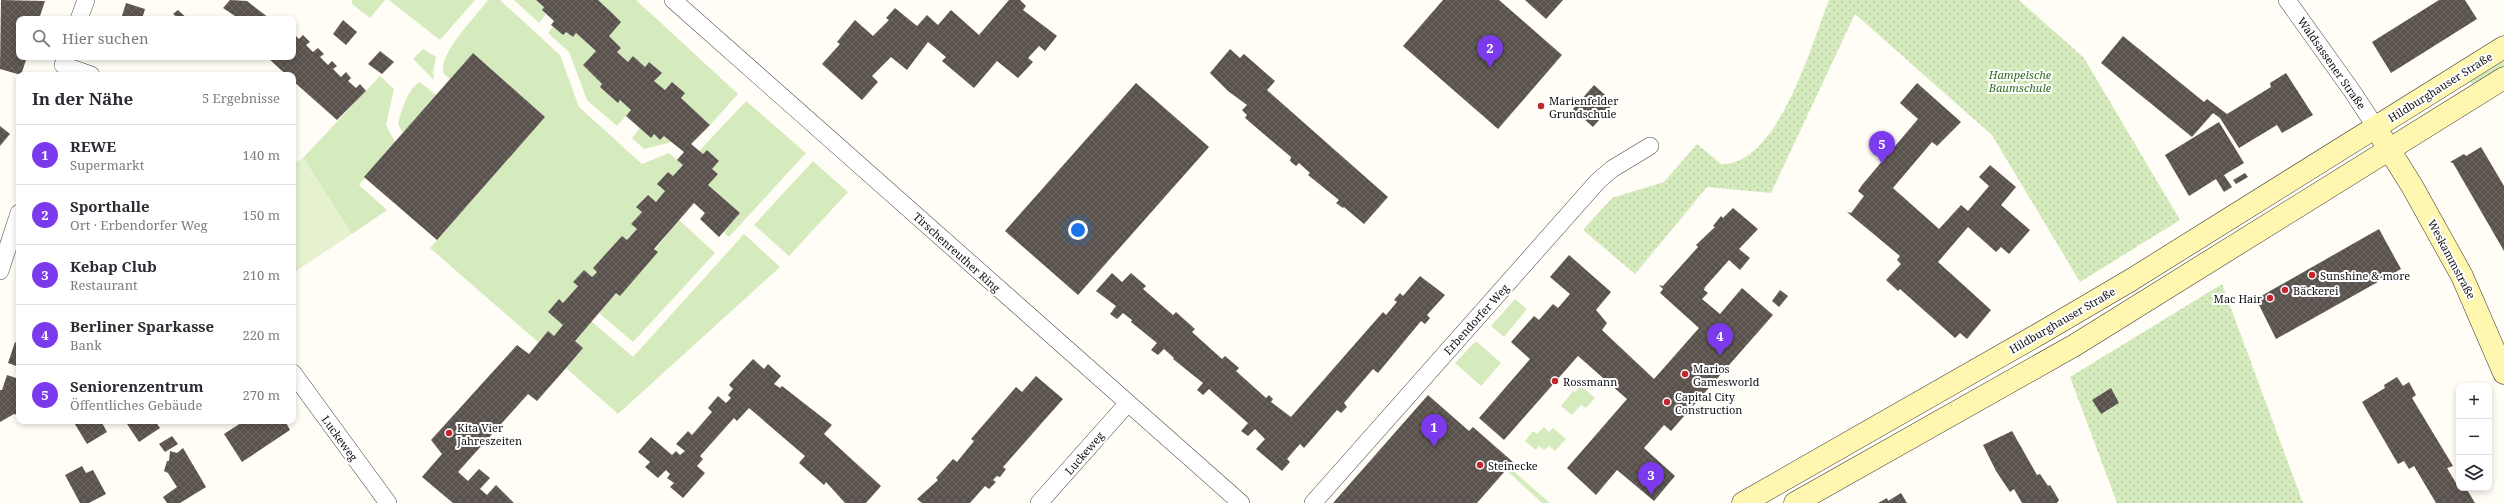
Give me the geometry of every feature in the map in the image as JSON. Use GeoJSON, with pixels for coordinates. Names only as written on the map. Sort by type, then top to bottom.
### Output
{"type":"FeatureCollection","features":[{"type":"Feature","properties":{"kind":"main road","name":"Hildburghauser Straße"},"geometry":{"type":"LineString","coordinates":[[1743,503],[2131,280],[2375,126],[2504,47]]}},
{"type":"Feature","properties":{"kind":"main road"},"geometry":{"type":"LineString","coordinates":[[1795,503],[2075,345],[2504,78]]}},
{"type":"Feature","properties":{"kind":"main road","name":"Hildburghauser Straße"},"geometry":{"type":"LineString","coordinates":[[2375,126],[2390,150]]}},
{"type":"Feature","properties":{"kind":"main road","name":"Weskammstraße"},"geometry":{"type":"LineString","coordinates":[[2390,150],[2462,276],[2504,373]]}},
{"type":"Feature","properties":{"kind":"street"},"geometry":{"type":"LineString","coordinates":[[80,16],[86,0]]}},
{"type":"Feature","properties":{"kind":"street","name":"Tirschenreuther Ring"},"geometry":{"type":"LineString","coordinates":[[674,0],[1241,503]]}},
{"type":"Feature","properties":{"kind":"street","name":"Waldsassener Straße"},"geometry":{"type":"LineString","coordinates":[[2287,0],[2375,126]]}},
{"type":"Feature","properties":{"kind":"street"},"geometry":{"type":"LineString","coordinates":[[63,66],[82,72]]}},
{"type":"Feature","properties":{"kind":"street","name":"Erbendorfer Weg"},"geometry":{"type":"LineString","coordinates":[[1313,503],[1598,181],[1612,169],[1650,146]]}},
{"type":"Feature","properties":{"kind":"street"},"geometry":{"type":"LineString","coordinates":[[0,271],[16,222]]}},
{"type":"Feature","properties":{"kind":"street","name":"Luckeweg"},"geometry":{"type":"LineString","coordinates":[[296,377],[388,503]]}},
{"type":"Feature","properties":{"kind":"street","name":"Luckeweg"},"geometry":{"type":"LineString","coordinates":[[1040,503],[1128,403]]}},
{"type":"Feature","properties":{"kind":"green space"},"geometry":{"type":"Polygon","coordinates":[[[352,0],[385,0],[370,18],[352,4],[352,0]]]}},
{"type":"Feature","properties":{"kind":"green space"},"geometry":{"type":"Polygon","coordinates":[[[389,0],[475,0],[440,40],[389,0]]]}},
{"type":"Feature","properties":{"kind":"green space"},"geometry":{"type":"Polygon","coordinates":[[[488,0],[500,0],[560,55],[579,107],[642,164],[669,153],[683,165],[673,176],[668,172],[658,184],[665,191],[656,202],[648,195],[637,207],[642,212],[631,224],[637,229],[627,240],[622,236],[592,277],[584,270],[573,282],[578,286],[563,303],[559,299],[548,312],[563,325],[554,336],[548,332],[538,342],[430,248],[545,117],[473,53],[450,79],[444,74],[443,66],[446,57],[467,25],[488,0]]]}},
{"type":"Feature","properties":{"kind":"green space"},"geometry":{"type":"Polygon","coordinates":[[[514,0],[536,0],[544,7],[542,10],[546,14],[539,23],[514,0]]]}},
{"type":"Feature","properties":{"kind":"green space"},"geometry":{"type":"Polygon","coordinates":[[[598,0],[636,0],[738,94],[710,125],[681,98],[684,93],[673,82],[665,90],[654,81],[661,73],[649,62],[645,67],[633,56],[628,62],[617,52],[621,48],[609,36],[612,13],[598,0]]]}},
{"type":"Feature","properties":{"kind":"green space","name":"Hampelsche Baumschule"},"geometry":{"type":"Polygon","coordinates":[[[1829,0],[2019,0],[2084,58],[2180,220],[2080,282],[1992,135],[1855,14],[1771,193],[1707,187],[1635,274],[1583,230],[1612,198],[1664,182],[1697,144],[1721,164],[1741,159],[1760,145],[1776,124],[1790,99],[1813,44],[1829,0]]]}},
{"type":"Feature","properties":{"kind":"green space"},"geometry":{"type":"Polygon","coordinates":[[[553,27],[563,35],[566,32],[573,37],[576,33],[596,51],[584,65],[618,102],[620,100],[631,110],[617,126],[587,100],[569,52],[548,33],[553,27]]]}},
{"type":"Feature","properties":{"kind":"green space"},"geometry":{"type":"Polygon","coordinates":[[[423,49],[436,57],[433,72],[434,80],[413,59],[423,49]]]}},
{"type":"Feature","properties":{"kind":"green space"},"geometry":{"type":"Polygon","coordinates":[[[2504,59],[2504,66],[2473,85],[2470,80],[2504,59]]]}},
{"type":"Feature","properties":{"kind":"green space"},"geometry":{"type":"Polygon","coordinates":[[[380,76],[394,89],[386,125],[395,142],[359,185],[387,210],[352,234],[303,158],[380,76]]]}},
{"type":"Feature","properties":{"kind":"green space"},"geometry":{"type":"Polygon","coordinates":[[[420,82],[436,95],[403,133],[398,124],[401,113],[412,89],[420,82]]]}},
{"type":"Feature","properties":{"kind":"green space"},"geometry":{"type":"Polygon","coordinates":[[[746,101],[806,153],[729,237],[724,232],[740,213],[708,185],[718,174],[712,169],[719,161],[707,150],[703,154],[699,151],[746,101]]]}},
{"type":"Feature","properties":{"kind":"green space"},"geometry":{"type":"Polygon","coordinates":[[[640,128],[651,138],[654,134],[660,140],[664,136],[672,142],[644,149],[632,138],[640,128]]]}},
{"type":"Feature","properties":{"kind":"green space"},"geometry":{"type":"Polygon","coordinates":[[[303,158],[352,234],[296,271],[296,162],[303,158]]]}},
{"type":"Feature","properties":{"kind":"green space"},"geometry":{"type":"Polygon","coordinates":[[[813,161],[848,192],[789,256],[754,225],[813,161]]]}},
{"type":"Feature","properties":{"kind":"green space"},"geometry":{"type":"Polygon","coordinates":[[[679,220],[715,253],[633,342],[599,313],[616,293],[620,296],[679,220]]]}},
{"type":"Feature","properties":{"kind":"green space"},"geometry":{"type":"Polygon","coordinates":[[[744,234],[780,267],[618,414],[566,368],[583,348],[575,341],[591,321],[633,357],[744,234]]]}},
{"type":"Feature","properties":{"kind":"green space"},"geometry":{"type":"Polygon","coordinates":[[[2222,284],[2303,503],[2117,503],[2070,377],[2222,284]]]}},
{"type":"Feature","properties":{"kind":"green space"},"geometry":{"type":"Polygon","coordinates":[[[1515,299],[1527,309],[1504,337],[1491,326],[1515,299]]]}},
{"type":"Feature","properties":{"kind":"green space"},"geometry":{"type":"Polygon","coordinates":[[[1476,341],[1501,363],[1481,386],[1455,363],[1476,341]]]}},
{"type":"Feature","properties":{"kind":"green space"},"geometry":{"type":"Polygon","coordinates":[[[1581,386],[1595,398],[1586,408],[1581,405],[1572,415],[1561,406],[1573,391],[1575,392],[1581,386]]]}},
{"type":"Feature","properties":{"kind":"green space"},"geometry":{"type":"Polygon","coordinates":[[[1544,427],[1549,432],[1553,428],[1566,439],[1555,451],[1549,446],[1544,450],[1539,446],[1536,450],[1525,441],[1533,431],[1537,434],[1544,427]]]}},
{"type":"Feature","properties":{"kind":"green space"},"geometry":{"type":"Polygon","coordinates":[[[1509,467],[1550,503],[1542,503],[1506,470],[1509,467]]]}},
{"type":"Feature","properties":{"kind":"building"},"geometry":{"type":"Polygon","coordinates":[[[1,0],[45,1],[40,16],[16,16],[16,60],[26,60],[22,72],[16,72],[16,74],[0,69],[1,0]]]}},
{"type":"Feature","properties":{"kind":"building"},"geometry":{"type":"Polygon","coordinates":[[[230,0],[247,1],[266,16],[235,16],[223,8],[230,0]]]}},
{"type":"Feature","properties":{"kind":"building"},"geometry":{"type":"Polygon","coordinates":[[[536,0],[598,0],[621,22],[609,36],[621,48],[617,52],[628,62],[633,56],[645,67],[649,62],[662,73],[654,81],[665,90],[672,82],[685,93],[681,98],[710,125],[691,144],[703,154],[707,150],[719,161],[712,169],[718,174],[708,185],[740,213],[719,237],[700,219],[705,213],[694,203],[654,249],[658,252],[620,296],[616,293],[575,341],[583,348],[566,368],[537,401],[528,394],[458,472],[468,481],[479,469],[490,478],[480,489],[487,495],[496,485],[514,503],[453,503],[422,477],[442,454],[431,440],[517,345],[529,354],[548,331],[554,336],[563,325],[548,312],[559,299],[563,303],[578,286],[573,282],[584,270],[592,277],[597,272],[593,268],[622,236],[627,240],[637,229],[631,224],[642,212],[636,207],[648,195],[656,202],[665,191],[657,184],[668,172],[673,176],[683,165],[677,160],[684,152],[664,136],[660,140],[654,134],[651,138],[626,116],[631,110],[620,100],[618,103],[600,87],[602,84],[583,65],[596,51],[576,33],[573,37],[566,32],[563,35],[551,25],[554,21],[542,10],[544,7],[536,0]]]}},
{"type":"Feature","properties":{"kind":"building"},"geometry":{"type":"Polygon","coordinates":[[[1009,0],[1020,0],[1026,6],[1023,10],[1057,36],[1045,51],[1039,46],[1028,58],[1033,62],[1018,78],[997,61],[974,88],[942,61],[946,57],[928,42],[907,70],[891,57],[872,76],[878,82],[862,100],[822,64],[840,44],[837,42],[855,20],[873,36],[889,20],[886,18],[895,8],[917,26],[927,15],[938,25],[951,10],[979,35],[1009,0]]]}},
{"type":"Feature","properties":{"kind":"building"},"geometry":{"type":"Polygon","coordinates":[[[1443,0],[1499,0],[1562,55],[1498,129],[1403,46],[1443,0]]]}},
{"type":"Feature","properties":{"kind":"building"},"geometry":{"type":"Polygon","coordinates":[[[1525,0],[1563,0],[1546,19],[1525,0]]]}},
{"type":"Feature","properties":{"kind":"building"},"geometry":{"type":"Polygon","coordinates":[[[2439,0],[2465,0],[2477,19],[2391,73],[2372,42],[2439,0]]]}},
{"type":"Feature","properties":{"kind":"building"},"geometry":{"type":"Polygon","coordinates":[[[126,3],[145,9],[143,16],[122,16],[126,3]]]}},
{"type":"Feature","properties":{"kind":"building"},"geometry":{"type":"Polygon","coordinates":[[[178,10],[185,16],[175,16],[173,14],[178,10]]]}},
{"type":"Feature","properties":{"kind":"building"},"geometry":{"type":"Polygon","coordinates":[[[343,20],[357,32],[346,45],[333,34],[343,20]]]}},
{"type":"Feature","properties":{"kind":"building"},"geometry":{"type":"Polygon","coordinates":[[[303,35],[310,42],[306,45],[313,52],[318,48],[324,54],[320,57],[328,65],[332,61],[337,66],[333,69],[341,77],[346,72],[351,78],[348,81],[356,88],[360,84],[366,91],[337,120],[296,84],[296,72],[284,72],[270,60],[296,60],[296,36],[299,39],[303,35]]]}},
{"type":"Feature","properties":{"kind":"building"},"geometry":{"type":"Polygon","coordinates":[[[2123,36],[2204,102],[2207,99],[2227,114],[2271,87],[2270,83],[2286,73],[2313,115],[2282,133],[2277,125],[2239,148],[2220,118],[2213,113],[2192,137],[2101,63],[2123,36]]]}},
{"type":"Feature","properties":{"kind":"building"},"geometry":{"type":"Polygon","coordinates":[[[1230,49],[1240,58],[1244,54],[1275,81],[1267,90],[1388,197],[1364,224],[1344,207],[1343,208],[1336,203],[1339,200],[1308,175],[1310,173],[1299,163],[1296,166],[1290,161],[1291,157],[1245,118],[1247,115],[1242,110],[1247,105],[1228,91],[1210,73],[1230,49]]]}},
{"type":"Feature","properties":{"kind":"building"},"geometry":{"type":"Polygon","coordinates":[[[380,51],[394,62],[382,74],[368,64],[380,51]]]}},
{"type":"Feature","properties":{"kind":"building"},"geometry":{"type":"Polygon","coordinates":[[[473,53],[545,117],[437,240],[364,177],[473,53]]]}},
{"type":"Feature","properties":{"kind":"building"},"geometry":{"type":"Polygon","coordinates":[[[1136,83],[1209,147],[1078,295],[1005,231],[1136,83]]]}},
{"type":"Feature","properties":{"kind":"building"},"geometry":{"type":"Polygon","coordinates":[[[1917,83],[1961,122],[1937,146],[1932,142],[1893,188],[1939,229],[1961,205],[1968,211],[1989,186],[1979,177],[1990,165],[2016,187],[2001,205],[2030,230],[2009,254],[2001,247],[1996,252],[1968,227],[1938,262],[1991,310],[1967,339],[1960,333],[1955,338],[1900,289],[1898,291],[1886,280],[1901,264],[1897,260],[1900,256],[1847,212],[1851,213],[1864,196],[1858,191],[1862,185],[1918,119],[1900,103],[1917,83]]]}},
{"type":"Feature","properties":{"kind":"building"},"geometry":{"type":"Polygon","coordinates":[[[1594,85],[1614,103],[1593,127],[1573,109],[1594,85]]]}},
{"type":"Feature","properties":{"kind":"building"},"geometry":{"type":"Polygon","coordinates":[[[2219,122],[2244,163],[2224,175],[2232,187],[2224,192],[2216,179],[2189,196],[2165,155],[2219,122]]]}},
{"type":"Feature","properties":{"kind":"building"},"geometry":{"type":"Polygon","coordinates":[[[0,126],[10,134],[0,146],[0,126]]]}},
{"type":"Feature","properties":{"kind":"building"},"geometry":{"type":"Polygon","coordinates":[[[2481,147],[2504,186],[2504,251],[2453,163],[2450,162],[2464,154],[2466,156],[2481,147]]]}},
{"type":"Feature","properties":{"kind":"building"},"geometry":{"type":"Polygon","coordinates":[[[2245,173],[2248,177],[2236,184],[2233,180],[2245,173]]]}},
{"type":"Feature","properties":{"kind":"building"},"geometry":{"type":"Polygon","coordinates":[[[1733,208],[1758,229],[1739,249],[1750,258],[1740,270],[1729,260],[1705,287],[1704,290],[1708,293],[1702,299],[1720,314],[1742,288],[1773,315],[1671,431],[1664,425],[1644,448],[1675,476],[1654,501],[1617,470],[1596,495],[1567,468],[1627,399],[1578,356],[1504,440],[1479,418],[1530,359],[1511,342],[1534,316],[1539,320],[1553,304],[1558,308],[1570,294],[1550,277],[1569,255],[1611,292],[1596,310],[1607,323],[1602,330],[1654,379],[1699,328],[1660,293],[1663,289],[1659,285],[1663,286],[1698,247],[1696,245],[1715,227],[1713,226],[1721,216],[1723,218],[1733,208]]]}},
{"type":"Feature","properties":{"kind":"building"},"geometry":{"type":"Polygon","coordinates":[[[2379,229],[2401,269],[2276,339],[2256,299],[2379,229]]]}},
{"type":"Feature","properties":{"kind":"building"},"geometry":{"type":"Polygon","coordinates":[[[1112,273],[1122,282],[1131,273],[1146,286],[1143,289],[1173,315],[1176,312],[1195,329],[1192,332],[1222,359],[1225,356],[1239,368],[1236,371],[1266,398],[1269,395],[1273,399],[1271,402],[1291,417],[1383,312],[1386,315],[1397,302],[1394,300],[1400,293],[1403,296],[1420,276],[1445,295],[1427,315],[1430,318],[1425,324],[1421,321],[1378,373],[1373,369],[1344,403],[1347,407],[1341,413],[1337,410],[1304,448],[1300,444],[1287,459],[1290,462],[1282,471],[1256,449],[1265,439],[1255,429],[1248,436],[1241,431],[1248,423],[1209,389],[1203,395],[1197,390],[1203,383],[1173,359],[1174,358],[1164,349],[1158,355],[1151,350],[1157,343],[1131,322],[1132,320],[1123,313],[1117,319],[1110,314],[1116,306],[1096,291],[1112,273]]]}},
{"type":"Feature","properties":{"kind":"building"},"geometry":{"type":"Polygon","coordinates":[[[1780,290],[1788,296],[1779,307],[1772,301],[1780,290]]]}},
{"type":"Feature","properties":{"kind":"building"},"geometry":{"type":"Polygon","coordinates":[[[15,342],[16,366],[8,363],[15,342]]]}},
{"type":"Feature","properties":{"kind":"building"},"geometry":{"type":"Polygon","coordinates":[[[753,359],[764,369],[768,364],[781,376],[774,384],[780,388],[782,386],[832,425],[824,434],[881,486],[866,503],[845,503],[826,482],[824,485],[799,463],[805,456],[749,408],[737,421],[734,418],[700,456],[703,459],[697,466],[705,473],[683,498],[670,487],[674,483],[667,478],[670,474],[666,470],[658,478],[645,467],[650,462],[638,452],[651,437],[672,455],[676,451],[680,455],[685,451],[676,444],[688,431],[692,435],[712,412],[708,408],[718,396],[726,403],[731,398],[728,395],[733,389],[729,385],[753,359]]]}},
{"type":"Feature","properties":{"kind":"building"},"geometry":{"type":"Polygon","coordinates":[[[7,375],[16,378],[16,414],[14,414],[0,422],[0,390],[2,390],[7,375]]]}},
{"type":"Feature","properties":{"kind":"building"},"geometry":{"type":"Polygon","coordinates":[[[1036,376],[1063,399],[1003,467],[1006,469],[1000,477],[997,476],[993,480],[996,482],[989,489],[985,486],[970,503],[922,503],[917,499],[938,480],[936,478],[953,459],[957,462],[974,441],[971,439],[1016,387],[1022,392],[1036,376]]]}},
{"type":"Feature","properties":{"kind":"building"},"geometry":{"type":"Polygon","coordinates":[[[2397,377],[2403,386],[2409,382],[2416,395],[2412,398],[2453,466],[2447,468],[2456,483],[2456,491],[2468,491],[2475,503],[2436,503],[2414,466],[2409,469],[2404,461],[2398,464],[2362,402],[2385,388],[2384,385],[2397,377]]]}},
{"type":"Feature","properties":{"kind":"building"},"geometry":{"type":"Polygon","coordinates":[[[2111,388],[2119,403],[2101,414],[2092,400],[2111,388]]]}},
{"type":"Feature","properties":{"kind":"building"},"geometry":{"type":"Polygon","coordinates":[[[1428,395],[1469,431],[1473,427],[1513,462],[1477,503],[1333,503],[1428,395]]]}},
{"type":"Feature","properties":{"kind":"building"},"geometry":{"type":"Polygon","coordinates":[[[75,424],[103,424],[107,432],[87,444],[75,424]]]}},
{"type":"Feature","properties":{"kind":"building"},"geometry":{"type":"Polygon","coordinates":[[[127,424],[157,424],[160,428],[139,442],[127,424]]]}},
{"type":"Feature","properties":{"kind":"building"},"geometry":{"type":"Polygon","coordinates":[[[239,424],[287,424],[290,430],[242,462],[224,434],[239,424]]]}},
{"type":"Feature","properties":{"kind":"building"},"geometry":{"type":"Polygon","coordinates":[[[2012,431],[2037,475],[2040,474],[2048,486],[2050,485],[2059,500],[2057,503],[2022,503],[2014,489],[2010,492],[1996,471],[1983,445],[2012,431]]]}},
{"type":"Feature","properties":{"kind":"building"},"geometry":{"type":"Polygon","coordinates":[[[172,436],[178,444],[165,452],[159,444],[172,436]]]}},
{"type":"Feature","properties":{"kind":"building"},"geometry":{"type":"Polygon","coordinates":[[[183,448],[206,487],[180,503],[167,503],[163,497],[177,487],[168,473],[164,471],[167,461],[169,461],[170,451],[177,453],[183,448]]]}},
{"type":"Feature","properties":{"kind":"building"},"geometry":{"type":"Polygon","coordinates":[[[82,466],[86,473],[93,470],[106,494],[89,503],[80,503],[65,475],[82,466]]]}},
{"type":"Feature","properties":{"kind":"building"},"geometry":{"type":"Polygon","coordinates":[[[1901,493],[1907,503],[1878,503],[1887,498],[1888,501],[1901,493]]]}},
{"type":"Feature","properties":{"kind":"place","name":"Sporthalle"},"geometry":{"type":"Point","coordinates":[1490,68]}},
{"type":"Feature","properties":{"kind":"place","name":"Marienfelder Grundschule"},"geometry":{"type":"Point","coordinates":[1541,106]}},
{"type":"Feature","properties":{"kind":"place","name":"Seniorenzentrum"},"geometry":{"type":"Point","coordinates":[1882,164]}},
{"type":"Feature","properties":{"kind":"place","name":"Sunshine & more"},"geometry":{"type":"Point","coordinates":[2312,275]}},
{"type":"Feature","properties":{"kind":"place","name":"Bäckerei"},"geometry":{"type":"Point","coordinates":[2285,290]}},
{"type":"Feature","properties":{"kind":"place","name":"Mac Hair"},"geometry":{"type":"Point","coordinates":[2270,298]}},
{"type":"Feature","properties":{"kind":"place","name":"Berliner Sparkasse"},"geometry":{"type":"Point","coordinates":[1720,356]}},
{"type":"Feature","properties":{"kind":"place","name":"Marios Gamesworld"},"geometry":{"type":"Point","coordinates":[1685,374]}},
{"type":"Feature","properties":{"kind":"place","name":"Rossmann"},"geometry":{"type":"Point","coordinates":[1555,381]}},
{"type":"Feature","properties":{"kind":"place","name":"Capital City Construction"},"geometry":{"type":"Point","coordinates":[1667,402]}},
{"type":"Feature","properties":{"kind":"place","name":"Kita Vier Jahreszeiten"},"geometry":{"type":"Point","coordinates":[449,433]}},
{"type":"Feature","properties":{"kind":"place","name":"REWE"},"geometry":{"type":"Point","coordinates":[1434,447]}},
{"type":"Feature","properties":{"kind":"place","name":"Steinecke"},"geometry":{"type":"Point","coordinates":[1480,465]}},
{"type":"Feature","properties":{"kind":"place","name":"Kebap Club"},"geometry":{"type":"Point","coordinates":[1651,495]}}]}
